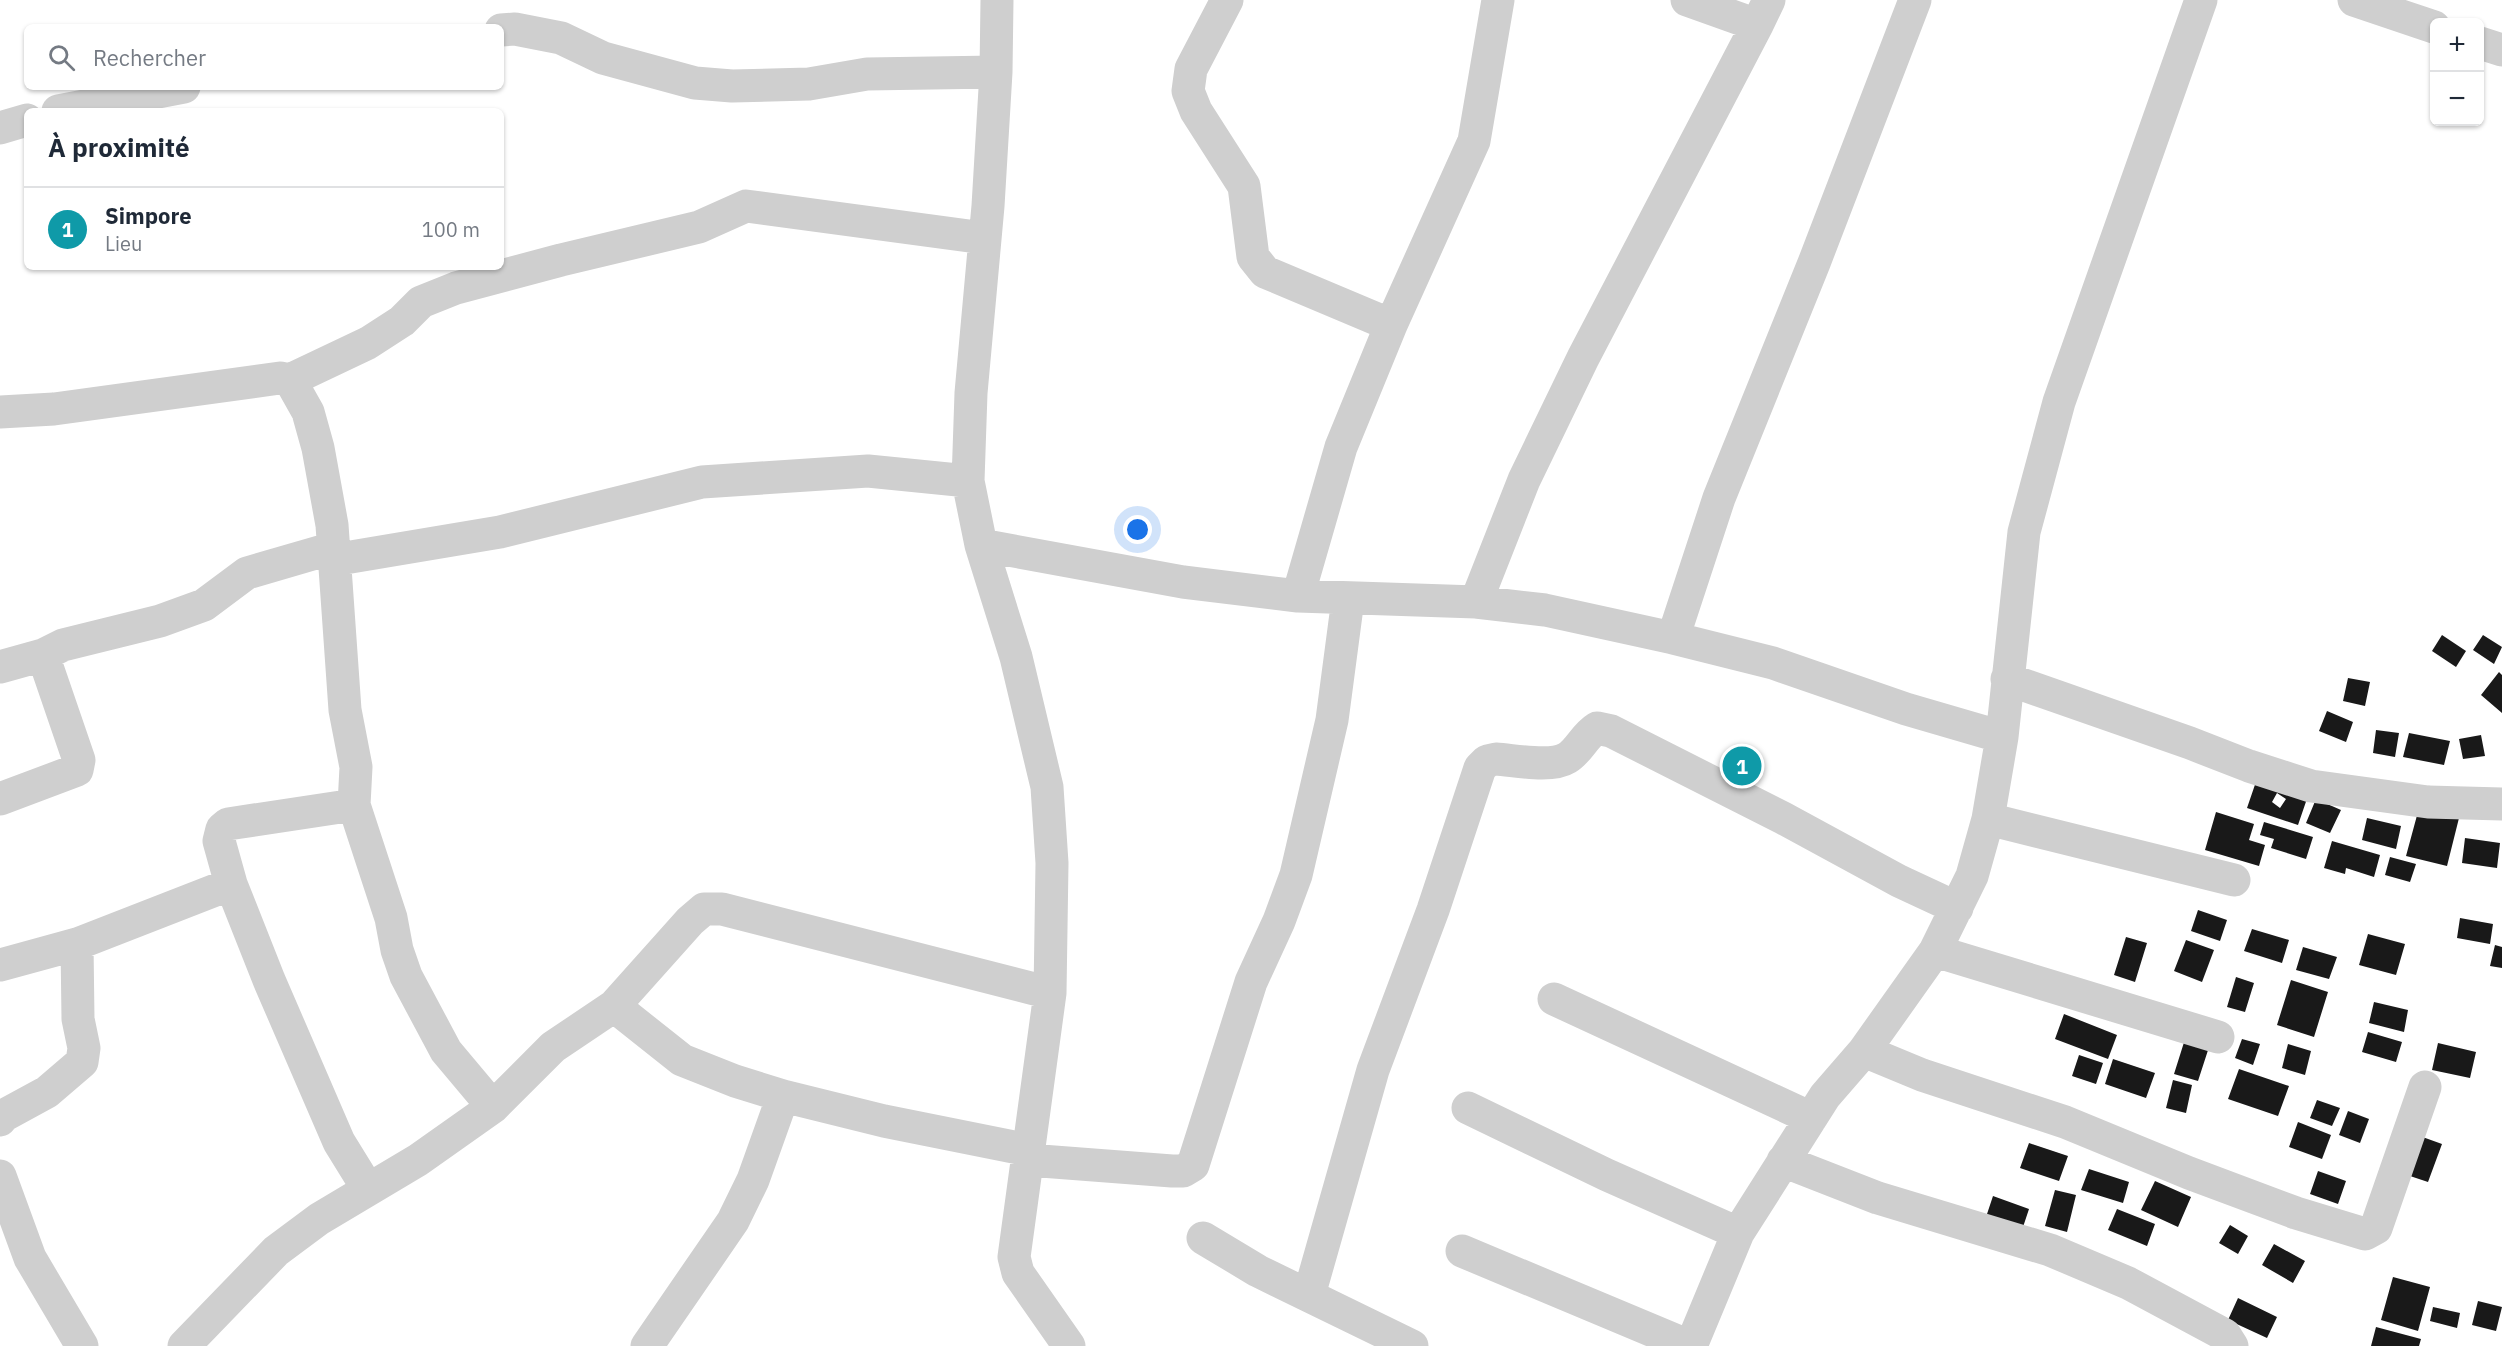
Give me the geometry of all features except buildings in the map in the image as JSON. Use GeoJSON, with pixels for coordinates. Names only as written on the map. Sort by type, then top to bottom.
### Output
{"type":"FeatureCollection","features":[{"type":"Feature","properties":{"kind":"street"},"geometry":{"type":"LineString","coordinates":[[997,0],[996,72],[971,393],[968,482],[981,545],[1016,657],[1047,787],[1052,863],[1050,993],[1014,1257],[1018,1273],[1069,1346]]}},
{"type":"Feature","properties":{"kind":"street"},"geometry":{"type":"LineString","coordinates":[[1227,0],[1191,69],[1188,91],[1196,111],[1244,186],[1253,257],[1265,272],[1390,325]]}},
{"type":"Feature","properties":{"kind":"street"},"geometry":{"type":"LineString","coordinates":[[1298,596],[1341,447],[1390,325],[1474,141],[1498,0]]}},
{"type":"Feature","properties":{"kind":"street"},"geometry":{"type":"LineString","coordinates":[[1476,602],[1524,480],[1583,358],[1763,13],[1687,0]]}},
{"type":"Feature","properties":{"kind":"street"},"geometry":{"type":"LineString","coordinates":[[1673,638],[1719,498],[1810,273],[1915,0]]}},
{"type":"Feature","properties":{"kind":"street"},"geometry":{"type":"LineString","coordinates":[[1462,1251],[1690,1346],[1738,1233],[1825,1096],[1864,1051],[1935,951],[1972,876],[1988,819],[2002,737],[2024,532],[2059,402],[2201,0]]}},
{"type":"Feature","properties":{"kind":"street"},"geometry":{"type":"LineString","coordinates":[[2354,0],[2430,26]]}},
{"type":"Feature","properties":{"kind":"street"},"geometry":{"type":"LineString","coordinates":[[504,30],[515,28],[561,38],[603,58],[695,83],[732,86],[809,84],[867,74],[996,72]]}},
{"type":"Feature","properties":{"kind":"street"},"geometry":{"type":"LineString","coordinates":[[2484,44],[2502,50]]}},
{"type":"Feature","properties":{"kind":"street"},"geometry":{"type":"LineString","coordinates":[[74,108],[168,90]]}},
{"type":"Feature","properties":{"kind":"street"},"geometry":{"type":"LineString","coordinates":[[0,128],[24,121]]}},
{"type":"Feature","properties":{"kind":"street"},"geometry":{"type":"LineString","coordinates":[[0,412],[54,409],[280,378],[290,380],[368,343],[402,321],[421,302],[456,288],[699,227],[746,206],[984,238]]}},
{"type":"Feature","properties":{"kind":"street"},"geometry":{"type":"LineString","coordinates":[[290,380],[308,412],[318,448],[332,525],[345,710],[356,767],[354,805],[391,918],[397,950],[406,976],[446,1051],[493,1107]]}},
{"type":"Feature","properties":{"kind":"street"},"geometry":{"type":"LineString","coordinates":[[0,667],[43,655],[63,645],[160,621],[204,605],[247,573],[333,554],[500,532],[702,482],[867,471],[968,482]]}},
{"type":"Feature","properties":{"kind":"street"},"geometry":{"type":"LineString","coordinates":[[981,545],[1183,582],[1298,596],[1476,602],[1545,610],[1773,663],[1906,709],[2002,737]]}},
{"type":"Feature","properties":{"kind":"street"},"geometry":{"type":"LineString","coordinates":[[614,1005],[682,1060],[735,1081],[783,1096],[1029,1155],[1184,1171],[1193,1164],[1251,982],[1279,921],[1296,875],[1332,720],[1348,599]]}},
{"type":"Feature","properties":{"kind":"street"},"geometry":{"type":"LineString","coordinates":[[0,799],[77,770],[79,760],[43,655]]}},
{"type":"Feature","properties":{"kind":"street"},"geometry":{"type":"LineString","coordinates":[[2007,679],[2311,786],[2428,802],[2502,804]]}},
{"type":"Feature","properties":{"kind":"street"},"geometry":{"type":"LineString","coordinates":[[1310,1295],[1373,1070],[1432,910],[1480,768],[1487,761],[1496,759],[1551,763],[1569,758],[1587,734],[1597,728],[1611,731],[1783,818],[1899,881],[1957,908]]}},
{"type":"Feature","properties":{"kind":"street"},"geometry":{"type":"LineString","coordinates":[[354,805],[228,824],[222,829],[219,841],[231,884],[269,980],[339,1142],[368,1189]]}},
{"type":"Feature","properties":{"kind":"street"},"geometry":{"type":"LineString","coordinates":[[1988,819],[2234,880]]}},
{"type":"Feature","properties":{"kind":"street"},"geometry":{"type":"LineString","coordinates":[[0,965],[77,944],[231,884]]}},
{"type":"Feature","properties":{"kind":"street"},"geometry":{"type":"LineString","coordinates":[[184,1346],[276,1251],[319,1219],[418,1160],[493,1107],[553,1047],[614,1005],[690,921],[704,909],[722,909],[1050,993]]}},
{"type":"Feature","properties":{"kind":"street"},"geometry":{"type":"LineString","coordinates":[[1,1118],[47,1092],[82,1062],[84,1048],[78,1019],[77,944]]}},
{"type":"Feature","properties":{"kind":"street"},"geometry":{"type":"LineString","coordinates":[[1935,951],[2218,1037]]}},
{"type":"Feature","properties":{"kind":"street"},"geometry":{"type":"LineString","coordinates":[[1554,999],[1811,1118]]}},
{"type":"Feature","properties":{"kind":"street"},"geometry":{"type":"LineString","coordinates":[[1864,1051],[1922,1075],[2065,1122],[2189,1173],[2296,1213],[2366,1234],[2376,1228],[2425,1087]]}},
{"type":"Feature","properties":{"kind":"street"},"geometry":{"type":"LineString","coordinates":[[647,1346],[733,1221],[753,1180],[783,1096]]}},
{"type":"Feature","properties":{"kind":"street"},"geometry":{"type":"LineString","coordinates":[[1468,1108],[1606,1175],[1738,1233]]}},
{"type":"Feature","properties":{"kind":"street"},"geometry":{"type":"LineString","coordinates":[[1783,1161],[1878,1198],[2050,1250],[2128,1283],[2225,1335],[2232,1346]]}},
{"type":"Feature","properties":{"kind":"street"},"geometry":{"type":"LineString","coordinates":[[0,1176],[30,1258],[82,1346]]}},
{"type":"Feature","properties":{"kind":"street"},"geometry":{"type":"LineString","coordinates":[[1203,1238],[1258,1271],[1412,1346]]}},
{"type":"Feature","properties":{"kind":"place","name":"Simpore"},"geometry":{"type":"Point","coordinates":[1742,766]}}]}
